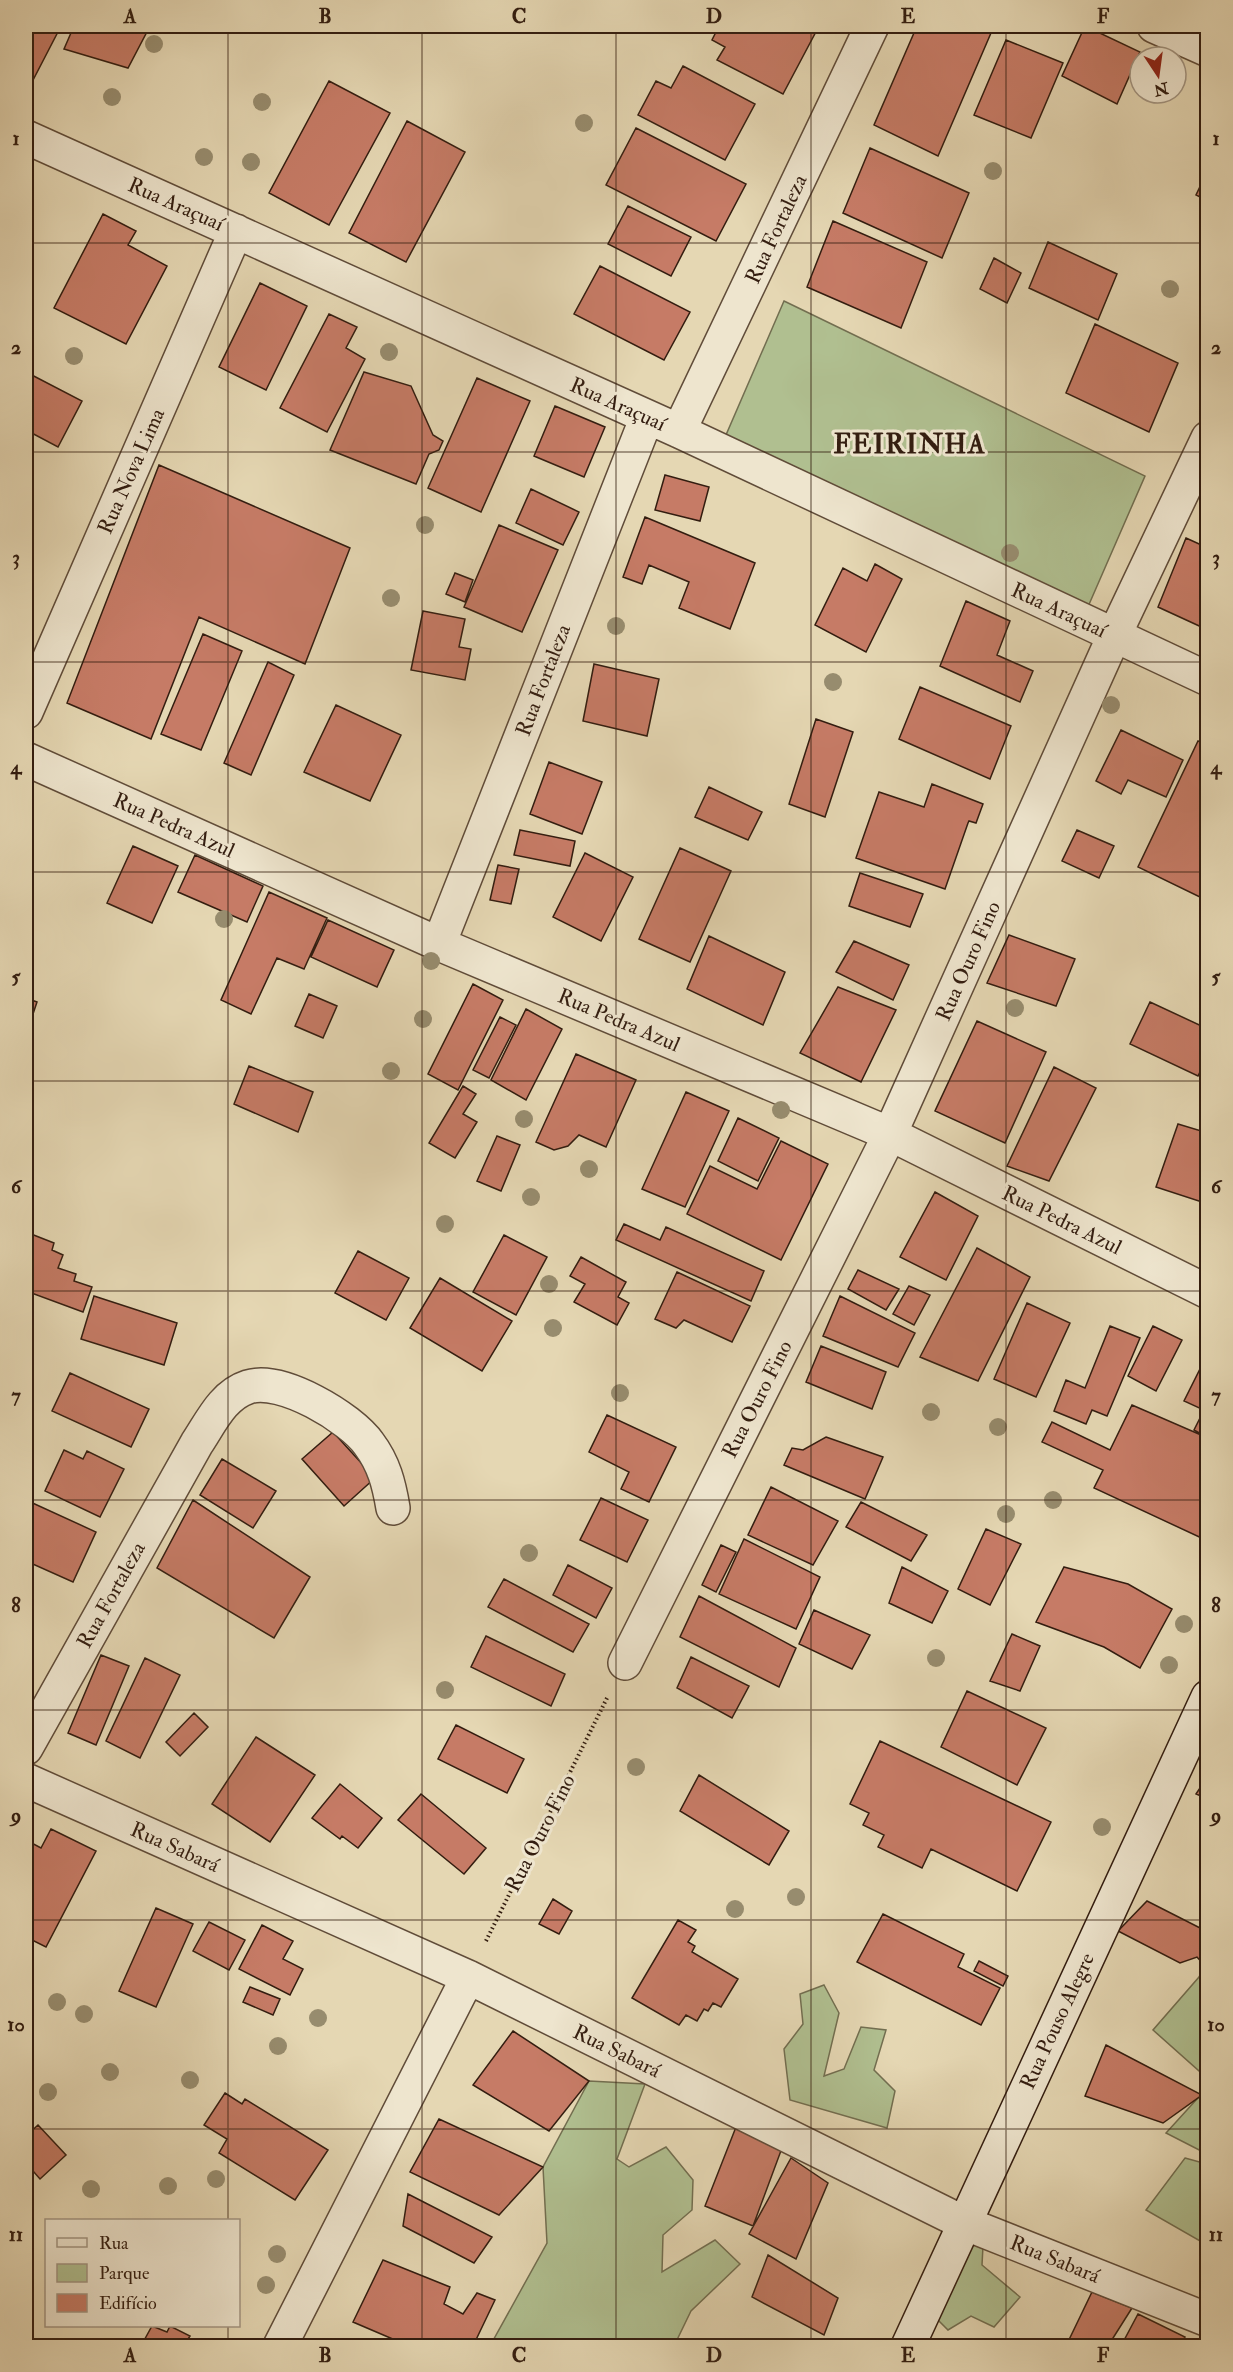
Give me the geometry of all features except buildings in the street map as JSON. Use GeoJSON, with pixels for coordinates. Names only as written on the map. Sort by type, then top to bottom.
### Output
{"type":"FeatureCollection","features":[{"type":"Feature","properties":{"kind":"street","name":"Rua Fortaleza"},"geometry":{"type":"LineString","coordinates":[[679,431],[872,26]]}},
{"type":"Feature","properties":{"kind":"street"},"geometry":{"type":"LineString","coordinates":[[1154,26],[1208,50]]}},
{"type":"Feature","properties":{"kind":"street","name":"Rua Araçuaí"},"geometry":{"type":"LineString","coordinates":[[26,136],[679,431],[1208,680]]}},
{"type":"Feature","properties":{"kind":"street","name":"Rua Nova Lima"},"geometry":{"type":"LineString","coordinates":[[26,712],[236,231]]}},
{"type":"Feature","properties":{"kind":"street","name":"Rua Fortaleza"},"geometry":{"type":"LineString","coordinates":[[439,944],[647,417]]}},
{"type":"Feature","properties":{"kind":"street","name":"Rua Ouro Fino"},"geometry":{"type":"LineString","coordinates":[[625,1663],[890,1134],[1114,636],[1208,438]]}},
{"type":"Feature","properties":{"kind":"street","name":"Rua Pedra Azul"},"geometry":{"type":"LineString","coordinates":[[26,759],[439,944],[890,1134],[1208,1292]]}},
{"type":"Feature","properties":{"kind":"street","name":"Rua Fortaleza"},"geometry":{"type":"LineString","coordinates":[[26,1748],[197,1443],[225,1400],[249,1386],[278,1386],[327,1410],[352,1426],[368,1442],[381,1461],[389,1483],[393,1508]]}},
{"type":"Feature","properties":{"kind":"street","name":"Rua Pouso Alegre"},"geometry":{"type":"LineString","coordinates":[[908,2346],[1208,1696]]}},
{"type":"Feature","properties":{"kind":"street","name":"Rua Sabará"},"geometry":{"type":"LineString","coordinates":[[26,1780],[468,1977],[964,2223],[1208,2320]]}},
{"type":"Feature","properties":{"kind":"street"},"geometry":{"type":"LineString","coordinates":[[280,2346],[468,1977]]}},
{"type":"Feature","properties":{"kind":"path","name":"Rua Ouro Fino"},"geometry":{"type":"LineString","coordinates":[[468,1977],[625,1663]]}},
{"type":"Feature","properties":{"kind":"green space"},"geometry":{"type":"Polygon","coordinates":[[[784,301],[1145,476],[1087,609],[726,435],[784,301]]]}},
{"type":"Feature","properties":{"kind":"green space"},"geometry":{"type":"Polygon","coordinates":[[[1207,1961],[1207,2078],[1153,2030],[1199,1977],[1207,1961]]]}},
{"type":"Feature","properties":{"kind":"green space"},"geometry":{"type":"Polygon","coordinates":[[[824,1985],[839,2013],[824,2076],[844,2069],[861,2027],[886,2030],[874,2070],[895,2091],[887,2128],[790,2100],[784,2049],[803,2024],[800,1994],[824,1985]]]}},
{"type":"Feature","properties":{"kind":"green space"},"geometry":{"type":"Polygon","coordinates":[[[589,2081],[645,2084],[617,2159],[629,2167],[666,2147],[693,2180],[692,2210],[663,2235],[662,2272],[715,2240],[740,2264],[691,2311],[674,2346],[490,2346],[547,2243],[543,2167],[589,2081]]]}},
{"type":"Feature","properties":{"kind":"green space"},"geometry":{"type":"Polygon","coordinates":[[[1207,2088],[1207,2154],[1166,2133],[1207,2088]]]}},
{"type":"Feature","properties":{"kind":"green space"},"geometry":{"type":"Polygon","coordinates":[[[1185,2158],[1207,2164],[1207,2245],[1146,2210],[1185,2158]]]}},
{"type":"Feature","properties":{"kind":"green space"},"geometry":{"type":"Polygon","coordinates":[[[967,2234],[983,2246],[982,2265],[1020,2297],[994,2327],[971,2316],[948,2330],[936,2318],[967,2234]]]}},
{"type":"Feature","properties":{"kind":"district","name":"FEIRINHA"},"geometry":{"type":"Point","coordinates":[910,444]}}]}
